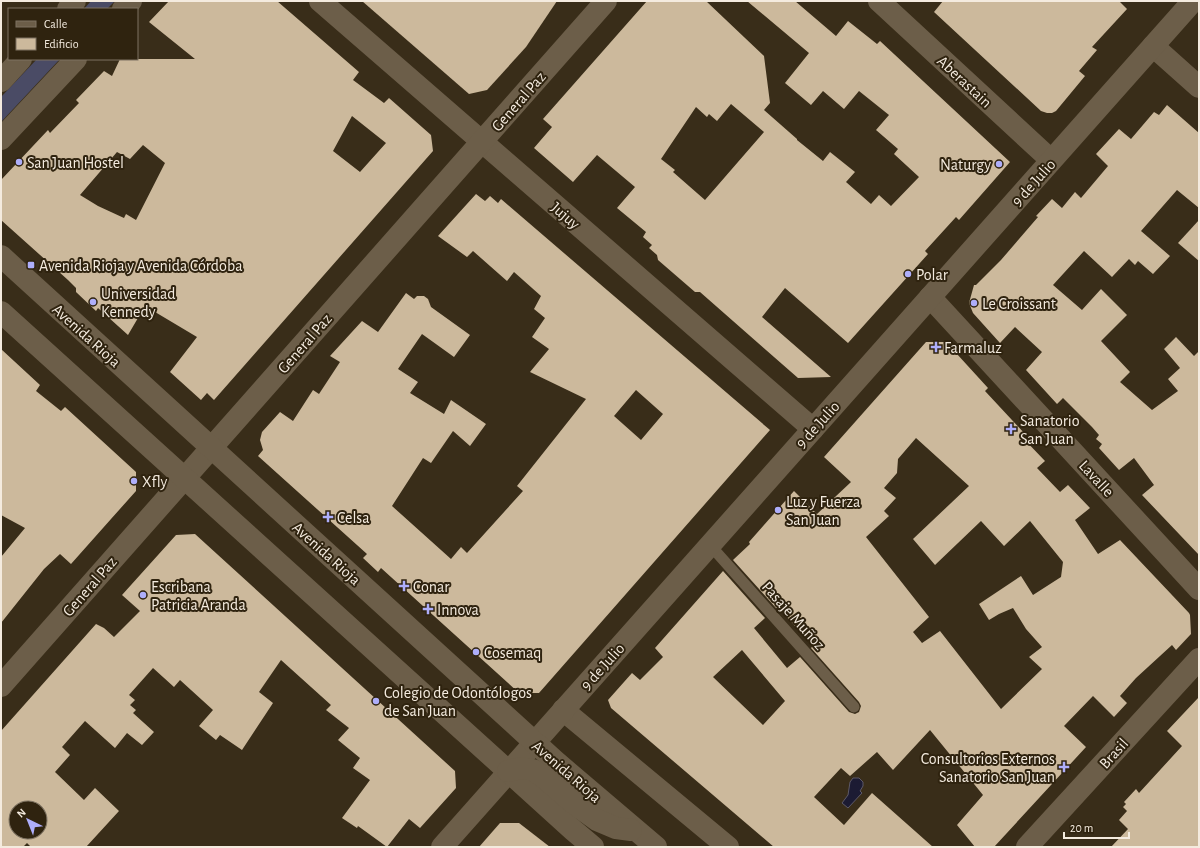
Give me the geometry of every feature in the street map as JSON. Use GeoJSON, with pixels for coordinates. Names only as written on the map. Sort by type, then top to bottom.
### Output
{"type":"FeatureCollection","features":[{"type":"Feature","properties":{"kind":"street","name":"Jujuy"},"geometry":{"type":"LineString","coordinates":[[320,1],[813,429]]}},
{"type":"Feature","properties":{"kind":"street","name":"General Paz"},"geometry":{"type":"LineString","coordinates":[[1,686],[606,1]]}},
{"type":"Feature","properties":{"kind":"street","name":"Aberastain"},"geometry":{"type":"LineString","coordinates":[[879,1],[1051,160]]}},
{"type":"Feature","properties":{"kind":"street","name":"9 de Julio"},"geometry":{"type":"LineString","coordinates":[[442,847],[1051,160],[1194,1]]}},
{"type":"Feature","properties":{"kind":"street"},"geometry":{"type":"LineString","coordinates":[[1153,46],[1199,87]]}},
{"type":"Feature","properties":{"kind":"street"},"geometry":{"type":"LineString","coordinates":[[1,80],[20,60]]}},
{"type":"Feature","properties":{"kind":"street"},"geometry":{"type":"LineString","coordinates":[[1,138],[75,60]]}},
{"type":"Feature","properties":{"kind":"street","name":"Avenida Rioja"},"geometry":{"type":"LineString","coordinates":[[1,256],[534,742],[656,847]]}},
{"type":"Feature","properties":{"kind":"street","name":"Lavalle"},"geometry":{"type":"LineString","coordinates":[[930,297],[1199,589]]}},
{"type":"Feature","properties":{"kind":"street"},"geometry":{"type":"LineString","coordinates":[[1,312],[593,847]]}},
{"type":"Feature","properties":{"kind":"street","name":"Brasil"},"geometry":{"type":"LineString","coordinates":[[1027,847],[1199,659]]}},
{"type":"Feature","properties":{"kind":"street"},"geometry":{"type":"LineString","coordinates":[[563,710],[728,847]]}},
{"type":"Feature","properties":{"kind":"street"},"geometry":{"type":"LineString","coordinates":[[508,771],[521,768],[533,770],[577,806],[597,820],[616,828],[636,831]]}},
{"type":"Feature","properties":{"kind":"lane","name":"Pasaje Muñoz"},"geometry":{"type":"LineString","coordinates":[[710,545],[854,707]]}},
{"type":"Feature","properties":{"kind":"shaded area"},"geometry":{"type":"Polygon","coordinates":[[[91,1],[115,1],[108,8],[85,8],[91,1]]]}},
{"type":"Feature","properties":{"kind":"shaded area"},"geometry":{"type":"Polygon","coordinates":[[[36,60],[59,60],[1,122],[1,97],[36,60]]]}},
{"type":"Feature","properties":{"kind":"shaded area"},"geometry":{"type":"Polygon","coordinates":[[[853,778],[859,778],[863,782],[863,786],[860,791],[862,793],[848,808],[842,803],[848,795],[850,782],[853,778]]]}},
{"type":"Feature","properties":{"kind":"building"},"geometry":{"type":"Polygon","coordinates":[[[169,1],[277,1],[359,72],[353,80],[384,103],[389,98],[431,135],[433,151],[214,400],[207,393],[201,400],[170,372],[197,337],[145,306],[128,335],[98,308],[96,311],[76,292],[76,288],[68,280],[1,220],[1,180],[48,130],[50,133],[79,103],[76,100],[104,71],[112,76],[120,60],[195,59],[149,22],[169,1]],[[352,116],[333,151],[360,172],[386,143],[352,116]],[[143,145],[130,159],[117,152],[80,195],[98,206],[124,218],[126,214],[136,220],[165,163],[143,145]]]}},
{"type":"Feature","properties":{"kind":"building"},"geometry":{"type":"Polygon","coordinates":[[[362,1],[557,1],[526,47],[487,90],[469,94],[362,1]]]}},
{"type":"Feature","properties":{"kind":"building"},"geometry":{"type":"Polygon","coordinates":[[[647,1],[706,1],[764,56],[770,103],[764,110],[823,161],[830,152],[855,172],[846,182],[871,204],[879,195],[891,206],[919,177],[894,154],[898,149],[876,130],[889,115],[859,91],[844,109],[823,91],[811,105],[785,83],[809,53],[747,1],[795,1],[836,36],[848,21],[877,44],[880,41],[1010,162],[959,220],[956,217],[925,251],[928,254],[848,343],[785,288],[762,317],[831,377],[798,378],[700,292],[695,292],[658,260],[657,255],[649,248],[652,245],[643,237],[646,232],[617,208],[635,187],[597,155],[573,182],[534,148],[552,127],[543,119],[647,1]],[[731,104],[717,121],[709,114],[707,117],[696,107],[661,159],[675,170],[673,172],[705,200],[764,132],[731,104]]]}},
{"type":"Feature","properties":{"kind":"building"},"geometry":{"type":"Polygon","coordinates":[[[943,1],[1119,1],[1127,9],[1092,47],[1097,50],[1079,71],[1085,76],[1056,111],[1047,113],[1041,111],[934,12],[943,1]]]}},
{"type":"Feature","properties":{"kind":"building"},"geometry":{"type":"Polygon","coordinates":[[[1167,105],[1199,133],[1199,208],[1177,190],[1141,231],[1170,256],[1153,274],[1138,261],[1135,265],[1129,259],[1112,277],[1084,251],[1053,285],[1082,310],[1101,289],[1127,315],[1101,341],[1130,372],[1120,382],[1152,410],[1178,391],[1168,379],[1180,368],[1164,349],[1176,337],[1194,356],[1199,351],[1199,555],[1142,495],[1154,485],[1134,458],[1119,470],[1099,448],[1102,444],[1096,439],[1099,435],[1092,427],[1063,398],[1057,404],[1026,370],[1042,352],[1015,327],[1000,343],[973,313],[969,303],[974,285],[976,285],[1001,260],[1038,217],[1036,216],[1052,199],[1062,208],[1075,192],[1081,198],[1108,166],[1096,154],[1119,129],[1131,139],[1154,112],[1159,115],[1167,105]]]}},
{"type":"Feature","properties":{"kind":"building"},"geometry":{"type":"Polygon","coordinates":[[[476,194],[485,201],[490,196],[498,203],[501,199],[770,430],[539,693],[519,693],[381,568],[378,572],[363,558],[367,554],[258,456],[263,450],[260,440],[262,432],[280,412],[293,421],[313,390],[319,394],[340,362],[330,356],[362,321],[378,332],[406,293],[414,299],[417,296],[424,296],[428,299],[431,307],[470,335],[454,357],[422,334],[398,369],[418,382],[410,393],[444,414],[451,400],[486,424],[470,446],[453,431],[431,463],[423,458],[392,506],[451,559],[461,547],[467,553],[523,491],[517,486],[586,399],[530,372],[549,349],[532,337],[545,318],[534,309],[541,296],[514,272],[507,281],[473,251],[467,257],[438,236],[476,194]],[[636,390],[614,416],[641,440],[663,414],[636,390]]]}},
{"type":"Feature","properties":{"kind":"building"},"geometry":{"type":"Polygon","coordinates":[[[1199,220],[1199,261],[1178,243],[1199,220]]]}},
{"type":"Feature","properties":{"kind":"building"},"geometry":{"type":"Polygon","coordinates":[[[926,342],[946,342],[988,388],[985,391],[1025,434],[1022,437],[1045,461],[1037,468],[1060,492],[1068,485],[1090,508],[1075,520],[1098,554],[1120,540],[1190,615],[1191,634],[1176,650],[1172,645],[1136,678],[1120,696],[1127,703],[1114,717],[1093,696],[1064,726],[1086,747],[994,847],[975,847],[957,825],[983,795],[930,730],[893,770],[877,752],[850,776],[841,768],[814,797],[844,825],[872,793],[933,847],[774,847],[611,708],[608,700],[632,673],[640,680],[663,657],[655,648],[723,571],[765,618],[754,628],[787,668],[800,657],[849,712],[855,714],[859,712],[861,706],[859,702],[811,648],[813,646],[778,607],[776,608],[733,560],[750,544],[749,542],[794,491],[817,514],[851,482],[824,457],[926,342]],[[916,438],[898,459],[897,473],[884,488],[896,498],[884,511],[889,516],[866,537],[929,617],[913,632],[922,643],[940,631],[1001,709],[1042,669],[1029,657],[1042,647],[1026,629],[1013,608],[989,620],[979,604],[1021,576],[1033,595],[1061,577],[1063,562],[1030,521],[1004,546],[981,521],[935,565],[913,539],[969,486],[916,438]],[[742,650],[713,677],[763,725],[785,701],[742,650]]]}},
{"type":"Feature","properties":{"kind":"building"},"geometry":{"type":"Polygon","coordinates":[[[1,349],[40,385],[36,391],[61,411],[65,407],[136,472],[136,491],[71,564],[60,554],[44,569],[1,623],[1,557],[25,528],[1,515],[1,349]]]}},
{"type":"Feature","properties":{"kind":"building"},"geometry":{"type":"Polygon","coordinates":[[[195,534],[455,771],[456,788],[420,828],[409,819],[387,847],[358,826],[357,828],[342,818],[370,780],[353,768],[360,758],[338,740],[349,728],[326,710],[331,705],[281,660],[259,692],[273,703],[242,750],[220,735],[216,740],[199,726],[213,710],[180,680],[174,687],[153,668],[129,695],[135,700],[130,705],[136,710],[133,713],[154,732],[142,745],[127,733],[115,748],[85,721],[62,747],[70,755],[55,772],[84,800],[95,788],[119,811],[86,847],[31,847],[27,843],[23,847],[1,847],[1,731],[96,624],[104,628],[114,637],[140,611],[122,595],[176,535],[195,534]]]}},
{"type":"Feature","properties":{"kind":"building"},"geometry":{"type":"Polygon","coordinates":[[[1199,697],[1199,847],[1111,847],[1128,829],[1119,820],[1127,811],[1123,807],[1126,804],[1124,802],[1136,789],[1139,793],[1182,746],[1167,731],[1199,697]]]}},
{"type":"Feature","properties":{"kind":"building"},"geometry":{"type":"Polygon","coordinates":[[[500,823],[519,823],[550,847],[479,847],[500,823]]]}},
{"type":"Feature","properties":{"kind":"place","name":"San Juan Hostel"},"geometry":{"type":"Point","coordinates":[19,162]}},
{"type":"Feature","properties":{"kind":"place","name":"Naturgy"},"geometry":{"type":"Point","coordinates":[999,164]}},
{"type":"Feature","properties":{"kind":"place","name":"Avenida Rioja y Avenida Córdoba"},"geometry":{"type":"Point","coordinates":[31,265]}},
{"type":"Feature","properties":{"kind":"place","name":"Polar"},"geometry":{"type":"Point","coordinates":[908,274]}},
{"type":"Feature","properties":{"kind":"place","name":"Universidad Kennedy"},"geometry":{"type":"Point","coordinates":[93,302]}},
{"type":"Feature","properties":{"kind":"place","name":"Le Croissant"},"geometry":{"type":"Point","coordinates":[974,303]}},
{"type":"Feature","properties":{"kind":"place","name":"Farmaluz"},"geometry":{"type":"Point","coordinates":[936,347]}},
{"type":"Feature","properties":{"kind":"place","name":"Sanatorio San Juan"},"geometry":{"type":"Point","coordinates":[1011,429]}},
{"type":"Feature","properties":{"kind":"place","name":"Xfly"},"geometry":{"type":"Point","coordinates":[134,481]}},
{"type":"Feature","properties":{"kind":"place","name":"Luz y Fuerza San Juan"},"geometry":{"type":"Point","coordinates":[778,510]}},
{"type":"Feature","properties":{"kind":"place","name":"Celsa"},"geometry":{"type":"Point","coordinates":[328,517]}},
{"type":"Feature","properties":{"kind":"place","name":"Conar"},"geometry":{"type":"Point","coordinates":[404,586]}},
{"type":"Feature","properties":{"kind":"place","name":"Escribana Patricia Aranda"},"geometry":{"type":"Point","coordinates":[143,595]}},
{"type":"Feature","properties":{"kind":"place","name":"Innova"},"geometry":{"type":"Point","coordinates":[428,609]}},
{"type":"Feature","properties":{"kind":"place","name":"Cosemaq"},"geometry":{"type":"Point","coordinates":[476,652]}},
{"type":"Feature","properties":{"kind":"place","name":"Colegio de Odontólogos de San Juan"},"geometry":{"type":"Point","coordinates":[376,701]}},
{"type":"Feature","properties":{"kind":"place","name":"Consultorios Externos Sanatorio San Juan"},"geometry":{"type":"Point","coordinates":[1064,767]}}]}
